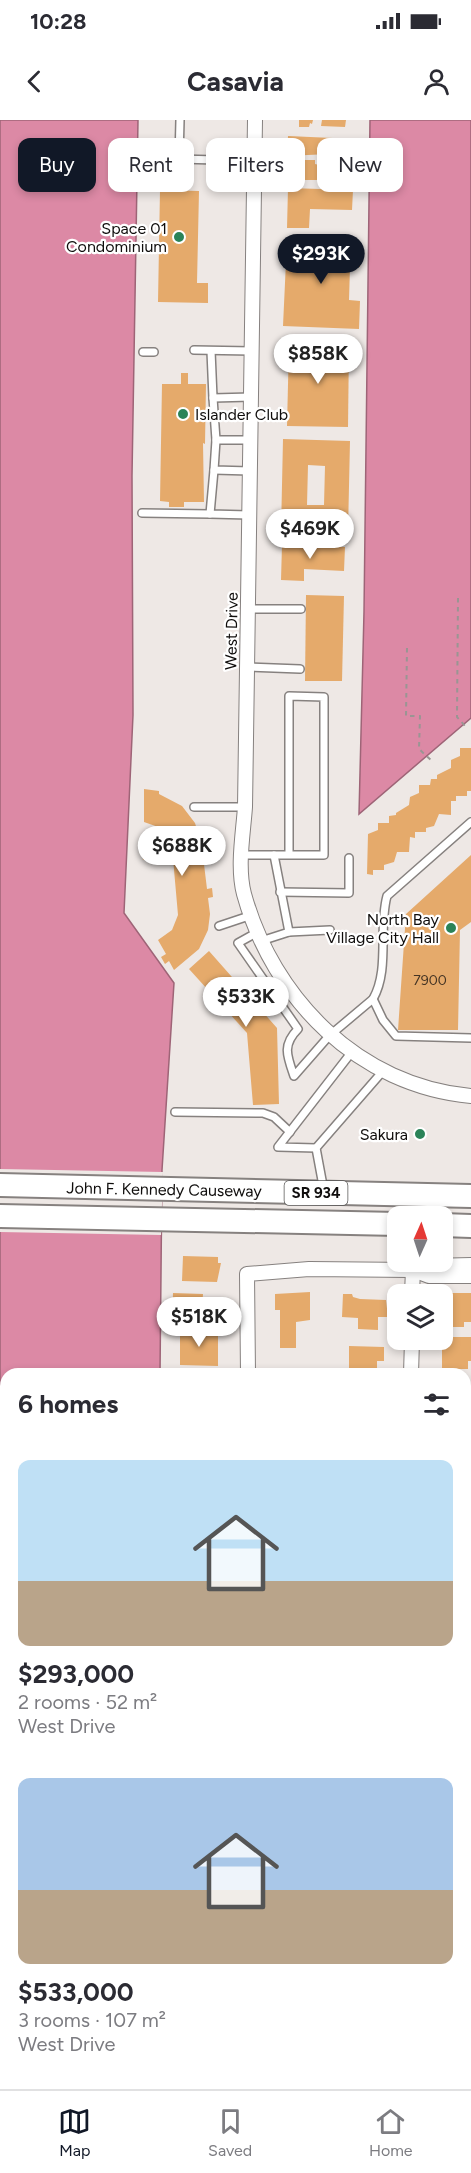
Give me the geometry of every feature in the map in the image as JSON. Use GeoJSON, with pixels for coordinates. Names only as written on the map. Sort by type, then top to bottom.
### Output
{"type":"FeatureCollection","features":[{"type":"Feature","properties":{"kind":"main road","name":"John F. Kennedy Causeway"},"geometry":{"type":"LineString","coordinates":[[0,1185],[471,1196]]}},
{"type":"Feature","properties":{"kind":"main road","name":"John F. Kennedy Causeway"},"geometry":{"type":"LineString","coordinates":[[0,1216],[387,1224]]}},
{"type":"Feature","properties":{"kind":"main road"},"geometry":{"type":"LineString","coordinates":[[453,1225],[471,1226]]}},
{"type":"Feature","properties":{"kind":"street","name":"West Drive"},"geometry":{"type":"LineString","coordinates":[[255,120],[255,138]]}},
{"type":"Feature","properties":{"kind":"street","name":"West Drive"},"geometry":{"type":"LineString","coordinates":[[254,192],[245,807],[241,855],[244,892],[266,954],[314,1021],[329,1036],[351,1053],[397,1078],[443,1094],[471,1096]]}},
{"type":"Feature","properties":{"kind":"street"},"geometry":{"type":"LineString","coordinates":[[453,1265],[471,1265]]}},
{"type":"Feature","properties":{"kind":"street"},"geometry":{"type":"LineString","coordinates":[[248,1368],[247,1274],[309,1269],[387,1270]]}},
{"type":"Feature","properties":{"kind":"street"},"geometry":{"type":"LineString","coordinates":[[418,1272],[429,1276],[471,1276]]}},
{"type":"Feature","properties":{"kind":"street"},"geometry":{"type":"LineString","coordinates":[[411,1368],[412,1350]]}},
{"type":"Feature","properties":{"kind":"lane"},"geometry":{"type":"LineString","coordinates":[[180,120],[179,159],[206,160]]}},
{"type":"Feature","properties":{"kind":"lane"},"geometry":{"type":"LineString","coordinates":[[194,350],[252,351]]}},
{"type":"Feature","properties":{"kind":"lane"},"geometry":{"type":"LineString","coordinates":[[210,514],[216,440],[211,351]]}},
{"type":"Feature","properties":{"kind":"lane"},"geometry":{"type":"LineString","coordinates":[[143,352],[154,352]]}},
{"type":"Feature","properties":{"kind":"lane"},"geometry":{"type":"LineString","coordinates":[[213,398],[251,397]]}},
{"type":"Feature","properties":{"kind":"lane"},"geometry":{"type":"LineString","coordinates":[[216,440],[250,440]]}},
{"type":"Feature","properties":{"kind":"lane"},"geometry":{"type":"LineString","coordinates":[[214,470],[250,471]]}},
{"type":"Feature","properties":{"kind":"lane"},"geometry":{"type":"LineString","coordinates":[[142,513],[249,515]]}},
{"type":"Feature","properties":{"kind":"lane"},"geometry":{"type":"LineString","coordinates":[[248,609],[301,609]]}},
{"type":"Feature","properties":{"kind":"lane"},"geometry":{"type":"LineString","coordinates":[[247,667],[300,669]]}},
{"type":"Feature","properties":{"kind":"lane"},"geometry":{"type":"LineString","coordinates":[[241,855],[274,855],[289,855],[324,855],[324,697],[289,696],[289,855]]}},
{"type":"Feature","properties":{"kind":"lane"},"geometry":{"type":"LineString","coordinates":[[195,807],[245,807]]}},
{"type":"Feature","properties":{"kind":"lane"},"geometry":{"type":"LineString","coordinates":[[330,930],[289,932],[238,943],[298,1029],[290,1037],[285,1051],[294,1076],[329,1036],[372,999],[381,980],[383,910],[387,896],[471,822]]}},
{"type":"Feature","properties":{"kind":"lane"},"geometry":{"type":"LineString","coordinates":[[274,855],[289,932]]}},
{"type":"Feature","properties":{"kind":"lane"},"geometry":{"type":"LineString","coordinates":[[280,892],[349,893],[349,858]]}},
{"type":"Feature","properties":{"kind":"lane"},"geometry":{"type":"LineString","coordinates":[[219,926],[252,915]]}},
{"type":"Feature","properties":{"kind":"lane"},"geometry":{"type":"LineString","coordinates":[[372,999],[383,1020],[396,1036],[471,1038]]}},
{"type":"Feature","properties":{"kind":"lane"},"geometry":{"type":"LineString","coordinates":[[316,1148],[279,1147],[351,1053]]}},
{"type":"Feature","properties":{"kind":"lane"},"geometry":{"type":"LineString","coordinates":[[316,1148],[383,1071]]}},
{"type":"Feature","properties":{"kind":"lane"},"geometry":{"type":"LineString","coordinates":[[175,1112],[263,1113],[274,1117],[290,1132]]}},
{"type":"Feature","properties":{"kind":"lane"},"geometry":{"type":"LineString","coordinates":[[316,1148],[325,1193]]}},
{"type":"Feature","properties":{"kind":"path"},"geometry":{"type":"LineString","coordinates":[[458,598],[457,717],[466,728]]}},
{"type":"Feature","properties":{"kind":"path"},"geometry":{"type":"LineString","coordinates":[[407,648],[406,716],[420,716],[419,749],[432,761]]}},
{"type":"Feature","properties":{"kind":"shaded area"},"geometry":{"type":"Polygon","coordinates":[[[0,120],[138,120],[138,138],[108,138],[108,192],[137,192],[132,476],[133,715],[124,913],[174,983],[162,1170],[160,1368],[0,1368],[0,120]]]}},
{"type":"Feature","properties":{"kind":"shaded area"},"geometry":{"type":"Polygon","coordinates":[[[370,120],[471,120],[471,718],[359,814],[369,192],[403,192],[403,138],[370,138],[370,120]]]}},
{"type":"Feature","properties":{"kind":"pier"},"geometry":{"type":"Polygon","coordinates":[[[0,1169],[163,1172],[161,1235],[0,1232],[0,1169]]]}},
{"type":"Feature","properties":{"kind":"building"},"geometry":{"type":"Polygon","coordinates":[[[299,120],[313,120],[309,127],[299,127],[299,120]]]}},
{"type":"Feature","properties":{"kind":"building"},"geometry":{"type":"Polygon","coordinates":[[[322,120],[346,120],[345,127],[321,126],[322,120]]]}},
{"type":"Feature","properties":{"kind":"building"},"geometry":{"type":"Polygon","coordinates":[[[288,136],[333,138],[317,138],[317,155],[305,155],[305,138],[288,138],[288,136]]]}},
{"type":"Feature","properties":{"kind":"building"},"geometry":{"type":"Polygon","coordinates":[[[305,160],[315,160],[317,180],[305,180],[305,160]]]}},
{"type":"Feature","properties":{"kind":"building"},"geometry":{"type":"Polygon","coordinates":[[[305,189],[317,189],[317,192],[353,192],[352,210],[310,209],[309,228],[287,228],[288,192],[305,192],[305,189]]]}},
{"type":"Feature","properties":{"kind":"building","name":"Space 01 Condominium"},"geometry":{"type":"Polygon","coordinates":[[[199,191],[197,283],[208,283],[208,303],[158,302],[160,192],[199,191]]]}},
{"type":"Feature","properties":{"kind":"building"},"geometry":{"type":"Polygon","coordinates":[[[287,240],[361,242],[360,267],[350,267],[349,300],[360,301],[359,329],[283,326],[287,240]]]}},
{"type":"Feature","properties":{"kind":"building"},"geometry":{"type":"Polygon","coordinates":[[[289,343],[349,344],[348,427],[287,426],[289,343]]]}},
{"type":"Feature","properties":{"kind":"building","name":"Islander Club"},"geometry":{"type":"Polygon","coordinates":[[[181,373],[188,373],[188,384],[206,384],[205,444],[203,443],[204,502],[184,502],[184,507],[169,507],[169,502],[160,501],[162,384],[181,384],[181,373]]]}},
{"type":"Feature","properties":{"kind":"building"},"geometry":{"type":"Polygon","coordinates":[[[283,439],[350,441],[348,532],[281,531],[283,439]],[[308,465],[307,505],[324,505],[325,466],[308,465]]]}},
{"type":"Feature","properties":{"kind":"building"},"geometry":{"type":"Polygon","coordinates":[[[282,545],[345,547],[344,571],[304,569],[304,581],[281,580],[282,545]]]}},
{"type":"Feature","properties":{"kind":"building"},"geometry":{"type":"Polygon","coordinates":[[[306,595],[344,596],[342,681],[305,681],[306,595]]]}},
{"type":"Feature","properties":{"kind":"building"},"geometry":{"type":"Polygon","coordinates":[[[460,748],[471,748],[471,791],[467,791],[467,796],[456,796],[456,801],[451,801],[451,815],[439,814],[434,826],[426,828],[426,832],[415,832],[415,838],[410,837],[409,852],[397,852],[394,862],[384,865],[384,870],[373,870],[373,875],[367,874],[368,834],[378,830],[378,823],[389,823],[389,816],[396,815],[409,805],[410,797],[419,793],[419,785],[430,785],[431,779],[437,779],[437,775],[451,768],[451,760],[460,756],[460,748]]]}},
{"type":"Feature","properties":{"kind":"building"},"geometry":{"type":"Polygon","coordinates":[[[144,789],[159,791],[159,794],[182,806],[195,823],[202,846],[207,846],[208,855],[203,856],[207,889],[212,888],[213,897],[208,898],[210,914],[208,930],[199,949],[174,970],[169,961],[165,964],[161,957],[166,954],[158,940],[172,930],[178,915],[172,847],[161,828],[144,822],[144,789]]]}},
{"type":"Feature","properties":{"kind":"building"},"geometry":{"type":"Polygon","coordinates":[[[156,851],[157,860],[143,860],[142,852],[156,851]]]}},
{"type":"Feature","properties":{"kind":"building"},"geometry":{"type":"Polygon","coordinates":[[[471,855],[471,922],[460,930],[458,1030],[398,1030],[406,914],[471,855]]]}},
{"type":"Feature","properties":{"kind":"building"},"geometry":{"type":"Polygon","coordinates":[[[209,951],[277,1028],[279,1104],[253,1105],[247,1033],[189,969],[209,951]]]}},
{"type":"Feature","properties":{"kind":"building"},"geometry":{"type":"Polygon","coordinates":[[[183,1256],[218,1257],[218,1263],[221,1263],[217,1282],[182,1281],[183,1256]]]}},
{"type":"Feature","properties":{"kind":"building"},"geometry":{"type":"Polygon","coordinates":[[[310,1292],[310,1320],[296,1322],[296,1348],[280,1348],[280,1310],[275,1310],[275,1294],[310,1292]]]}},
{"type":"Feature","properties":{"kind":"building"},"geometry":{"type":"Polygon","coordinates":[[[173,1293],[203,1294],[202,1308],[219,1309],[218,1322],[172,1320],[173,1293]]]}},
{"type":"Feature","properties":{"kind":"building"},"geometry":{"type":"Polygon","coordinates":[[[453,1293],[471,1293],[471,1322],[464,1322],[464,1327],[453,1327],[453,1293]]]}},
{"type":"Feature","properties":{"kind":"building"},"geometry":{"type":"Polygon","coordinates":[[[343,1294],[352,1294],[353,1297],[360,1299],[386,1300],[387,1317],[378,1317],[378,1330],[358,1329],[358,1318],[342,1317],[343,1294]]]}},
{"type":"Feature","properties":{"kind":"building"},"geometry":{"type":"Polygon","coordinates":[[[180,1329],[218,1330],[218,1366],[180,1365],[180,1329]]]}},
{"type":"Feature","properties":{"kind":"building"},"geometry":{"type":"Polygon","coordinates":[[[453,1337],[471,1337],[471,1361],[468,1361],[468,1368],[442,1368],[442,1350],[453,1350],[453,1337]]]}},
{"type":"Feature","properties":{"kind":"building"},"geometry":{"type":"Polygon","coordinates":[[[349,1346],[384,1347],[384,1361],[377,1361],[377,1368],[349,1368],[349,1346]]]}},
{"type":"Feature","properties":{"kind":"place","name":"Space 01 Condominium"},"geometry":{"type":"Point","coordinates":[179,237]}},
{"type":"Feature","properties":{"kind":"place","name":"Islander Club"},"geometry":{"type":"Point","coordinates":[183,414]}},
{"type":"Feature","properties":{"kind":"place","name":"North Bay Village City Hall"},"geometry":{"type":"Point","coordinates":[451,928]}},
{"type":"Feature","properties":{"kind":"place","name":"Sakura"},"geometry":{"type":"Point","coordinates":[420,1134]}}]}
